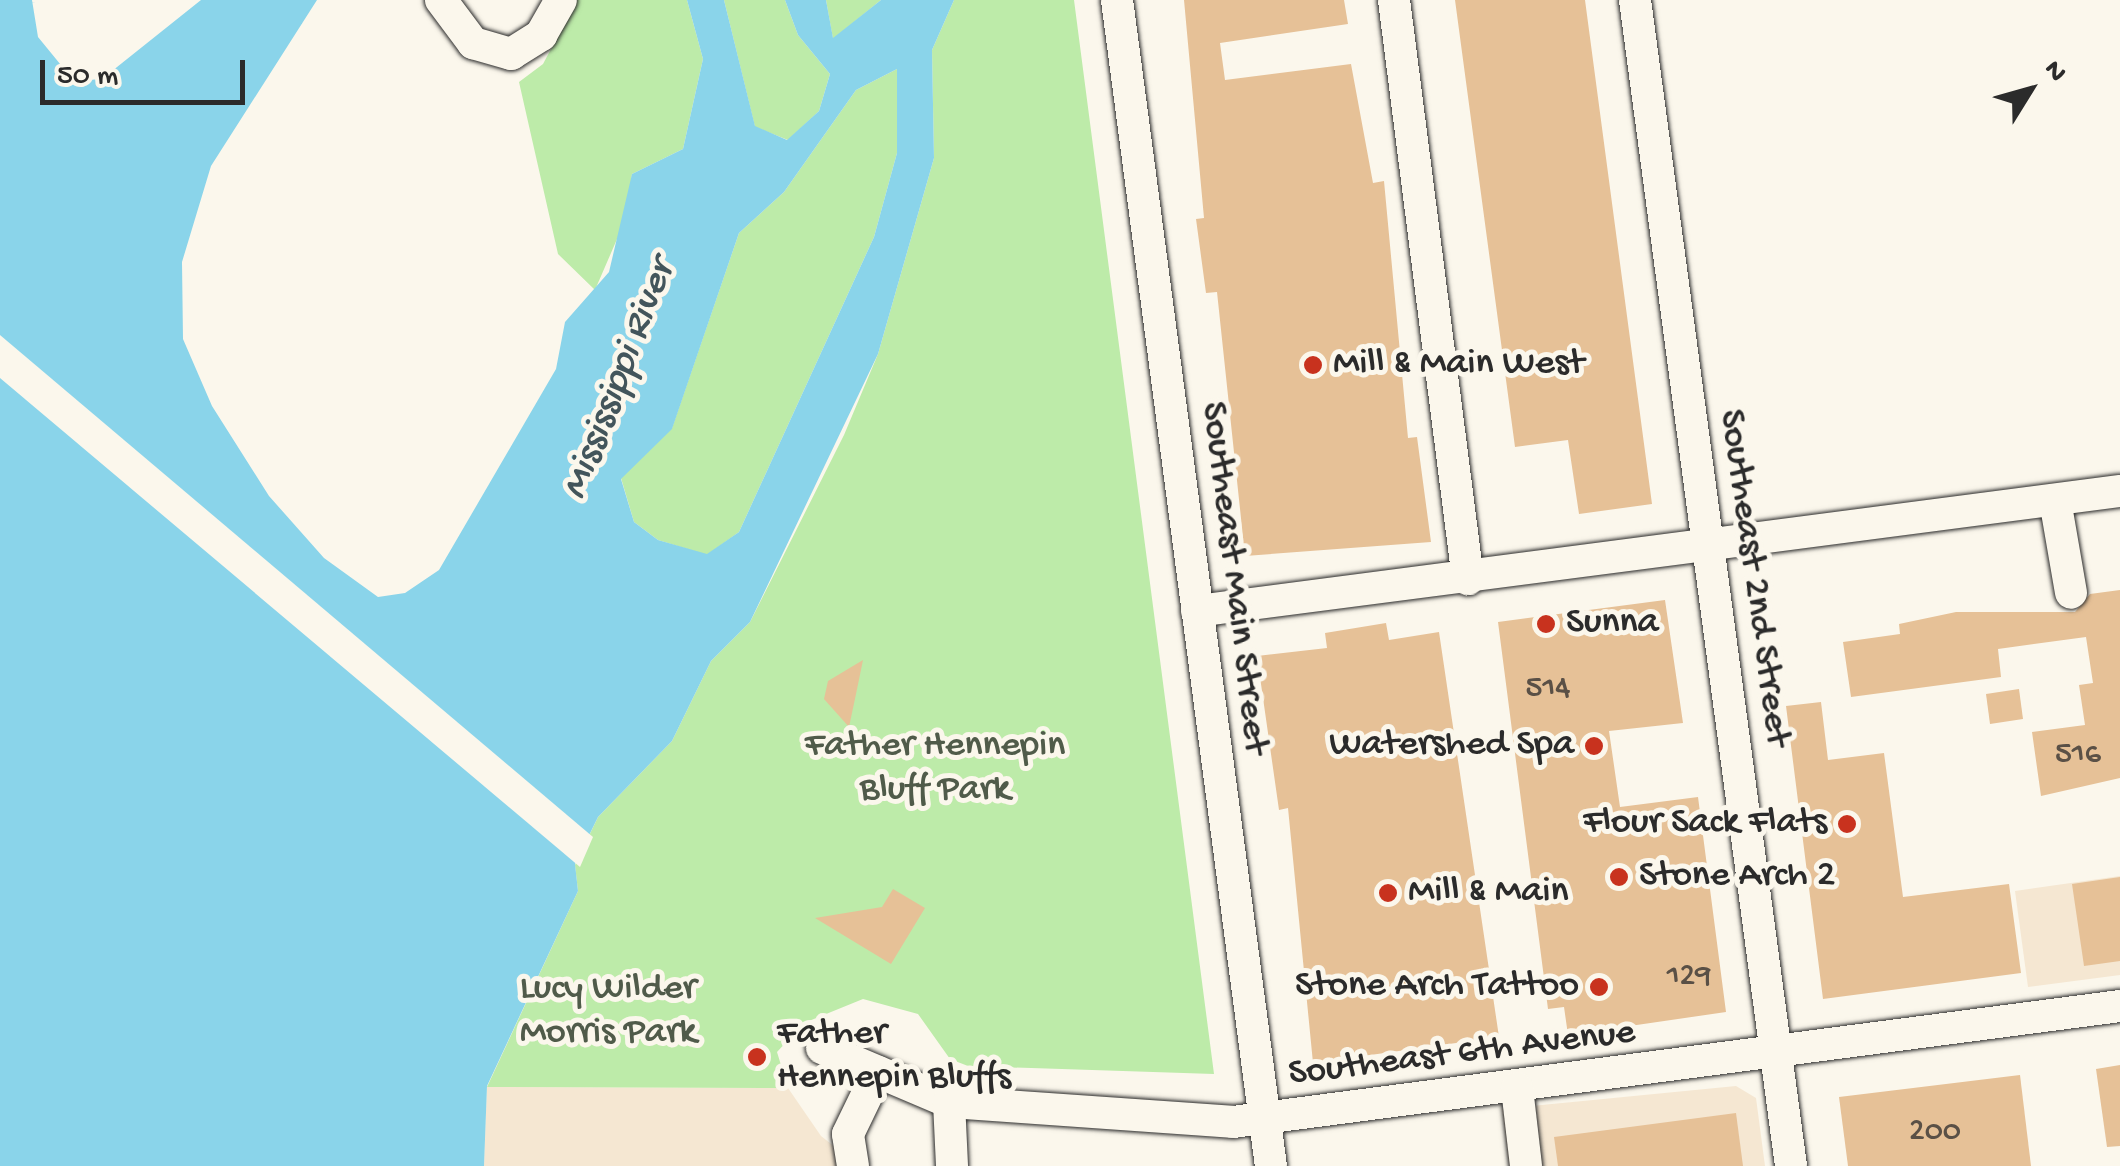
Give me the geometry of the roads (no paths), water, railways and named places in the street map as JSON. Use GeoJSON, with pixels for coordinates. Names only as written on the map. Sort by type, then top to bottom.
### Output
{"type":"FeatureCollection","features":[{"type":"Feature","properties":{"kind":"street"},"geometry":{"type":"LineString","coordinates":[[441,0],[473,43],[511,54],[542,36],[561,0]]}},
{"type":"Feature","properties":{"kind":"street","name":"Southeast Main Street"},"geometry":{"type":"LineString","coordinates":[[1117,0],[1272,1166]]}},
{"type":"Feature","properties":{"kind":"street"},"geometry":{"type":"LineString","coordinates":[[1394,0],[1468,579]]}},
{"type":"Feature","properties":{"kind":"street","name":"Southeast 2nd Street"},"geometry":{"type":"LineString","coordinates":[[1636,0],[1791,1166]]}},
{"type":"Feature","properties":{"kind":"street"},"geometry":{"type":"LineString","coordinates":[[1197,611],[1710,550],[2120,491]]}},
{"type":"Feature","properties":{"kind":"street"},"geometry":{"type":"LineString","coordinates":[[2054,500],[2071,593]]}},
{"type":"Feature","properties":{"kind":"street","name":"Southeast 6th Avenue"},"geometry":{"type":"LineString","coordinates":[[822,1048],[948,1102],[1158,1122],[1264,1121],[2120,1006]]}},
{"type":"Feature","properties":{"kind":"street"},"geometry":{"type":"LineString","coordinates":[[853,1166],[848,1134],[878,1072]]}},
{"type":"Feature","properties":{"kind":"street"},"geometry":{"type":"LineString","coordinates":[[1517,1088],[1526,1166]]}},
{"type":"Feature","properties":{"kind":"street"},"geometry":{"type":"LineString","coordinates":[[948,1102],[952,1166]]}},
{"type":"Feature","properties":{"kind":"water","name":"Mississippi River"},"geometry":{"type":"Polygon","coordinates":[[[0,0],[32,0],[38,37],[74,81],[102,79],[201,0],[317,0],[211,166],[182,262],[183,339],[212,406],[269,496],[324,558],[378,597],[405,593],[439,570],[556,369],[565,322],[609,272],[632,174],[683,149],[703,59],[687,0],[724,0],[755,126],[787,140],[819,111],[830,74],[798,35],[785,0],[826,0],[833,38],[881,0],[954,0],[932,50],[934,158],[878,354],[750,622],[711,661],[672,741],[598,817],[575,864],[578,891],[487,1086],[484,1166],[0,1166],[0,0]],[[897,69],[856,90],[784,192],[739,233],[672,429],[621,479],[634,522],[658,540],[707,554],[739,532],[874,237],[897,153],[897,69]]]}},
{"type":"Feature","properties":{"kind":"place","name":"Mill & Main West"},"geometry":{"type":"Point","coordinates":[1313,365]}},
{"type":"Feature","properties":{"kind":"place","name":"Sunna"},"geometry":{"type":"Point","coordinates":[1546,624]}},
{"type":"Feature","properties":{"kind":"place","name":"Watershed Spa"},"geometry":{"type":"Point","coordinates":[1594,746]}},
{"type":"Feature","properties":{"kind":"place","name":"Flour Sack Flats"},"geometry":{"type":"Point","coordinates":[1847,824]}},
{"type":"Feature","properties":{"kind":"place","name":"Stone Arch 2"},"geometry":{"type":"Point","coordinates":[1619,877]}},
{"type":"Feature","properties":{"kind":"place","name":"Mill & Main"},"geometry":{"type":"Point","coordinates":[1388,893]}},
{"type":"Feature","properties":{"kind":"place","name":"Stone Arch Tattoo"},"geometry":{"type":"Point","coordinates":[1599,987]}},
{"type":"Feature","properties":{"kind":"place","name":"Father Hennepin Bluffs"},"geometry":{"type":"Point","coordinates":[757,1057]}},
{"type":"Feature","properties":{"kind":"park label","name":"Father Hennepin Bluff Park"},"geometry":{"type":"Point","coordinates":[935,769]}},
{"type":"Feature","properties":{"kind":"park label","name":"Lucy Wilder Morris Park"},"geometry":{"type":"Point","coordinates":[608,1012]}}]}
